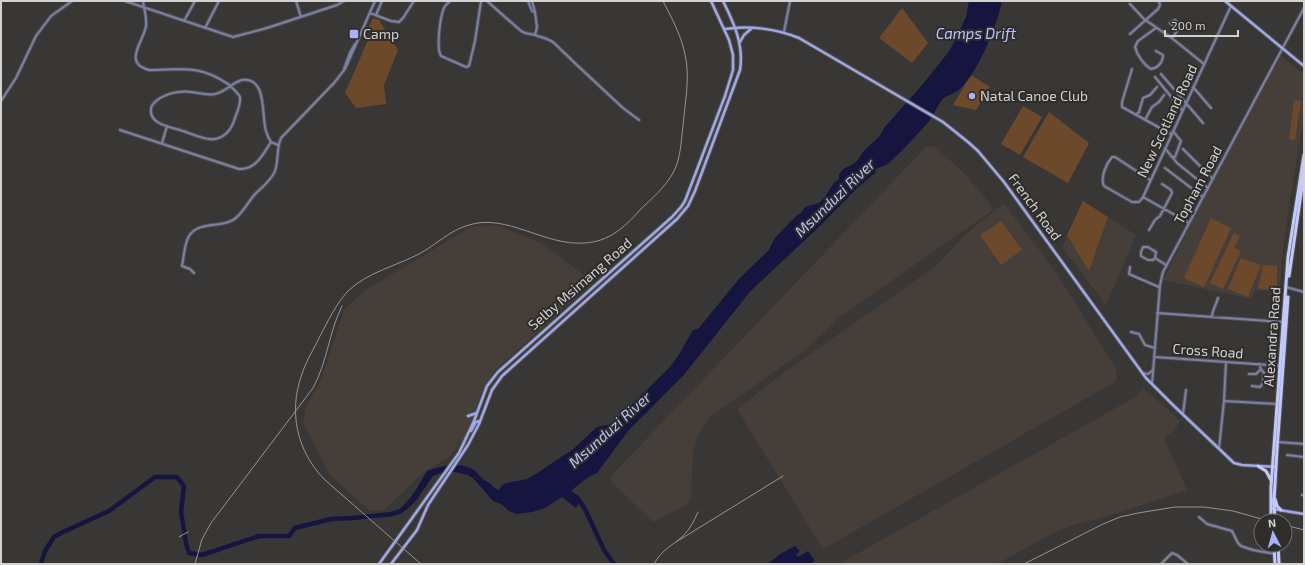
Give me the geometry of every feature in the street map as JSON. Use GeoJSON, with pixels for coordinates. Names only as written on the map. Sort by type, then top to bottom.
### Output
{"type":"FeatureCollection","features":[{"type":"Feature","properties":{"kind":"main road","name":"Selby Msimang Road"},"geometry":{"type":"LineString","coordinates":[[391,564],[417,530],[428,505],[470,432],[487,386],[498,372],[533,339],[613,270],[681,207],[688,194],[732,76],[733,55],[729,40],[711,1]]}},
{"type":"Feature","properties":{"kind":"main road","name":"Selby Msimang Road"},"geometry":{"type":"LineString","coordinates":[[379,564],[458,460],[472,439],[492,390],[502,376],[668,228],[686,210],[694,196],[739,76],[741,61],[740,42],[736,27],[723,1]]}},
{"type":"Feature","properties":{"kind":"main road"},"geometry":{"type":"LineString","coordinates":[[1225,1],[1304,66]]}},
{"type":"Feature","properties":{"kind":"main road","name":"French Road"},"geometry":{"type":"LineString","coordinates":[[725,29],[736,27],[784,32],[807,42],[943,122],[978,151],[1004,182],[1152,385],[1237,464],[1274,467]]}},
{"type":"Feature","properties":{"kind":"main road"},"geometry":{"type":"LineString","coordinates":[[740,42],[745,34],[752,28]]}},
{"type":"Feature","properties":{"kind":"main road","name":"Alexandra Road"},"geometry":{"type":"LineString","coordinates":[[1272,513],[1272,482],[1282,366],[1288,257],[1303,175],[1304,155]]}},
{"type":"Feature","properties":{"kind":"main road"},"geometry":{"type":"LineString","coordinates":[[468,416],[477,413]]}},
{"type":"Feature","properties":{"kind":"main road"},"geometry":{"type":"LineString","coordinates":[[470,432],[476,422],[480,421]]}},
{"type":"Feature","properties":{"kind":"main road"},"geometry":{"type":"LineString","coordinates":[[1258,466],[1266,471],[1272,482]]}},
{"type":"Feature","properties":{"kind":"main road","name":"Alexandra Road"},"geometry":{"type":"LineString","coordinates":[[1272,509],[1275,497],[1274,467]]}},
{"type":"Feature","properties":{"kind":"main road"},"geometry":{"type":"LineString","coordinates":[[1275,497],[1277,506],[1281,510]]}},
{"type":"Feature","properties":{"kind":"main road"},"geometry":{"type":"LineString","coordinates":[[1272,509],[1304,514]]}},
{"type":"Feature","properties":{"kind":"main road"},"geometry":{"type":"LineString","coordinates":[[1275,554],[1275,564]]}},
{"type":"Feature","properties":{"kind":"main road"},"geometry":{"type":"LineString","coordinates":[[1279,554],[1279,564]]}},
{"type":"Feature","properties":{"kind":"street"},"geometry":{"type":"LineString","coordinates":[[63,1],[66,5]]}},
{"type":"Feature","properties":{"kind":"street"},"geometry":{"type":"LineString","coordinates":[[1,101],[18,74],[36,36],[53,14],[72,1]]}},
{"type":"Feature","properties":{"kind":"street"},"geometry":{"type":"LineString","coordinates":[[125,1],[236,37],[301,17],[337,5],[344,1]]}},
{"type":"Feature","properties":{"kind":"street"},"geometry":{"type":"LineString","coordinates":[[143,1],[146,27],[135,55],[141,66],[149,70],[196,70],[214,76],[230,86],[237,93],[240,101],[232,126],[225,134],[216,139],[205,138],[167,126],[155,120],[151,113],[153,104],[162,97],[185,91],[210,95],[216,94],[230,86],[237,81],[247,80],[259,87],[266,131],[271,142],[278,145]]}},
{"type":"Feature","properties":{"kind":"street"},"geometry":{"type":"LineString","coordinates":[[184,21],[195,1]]}},
{"type":"Feature","properties":{"kind":"street"},"geometry":{"type":"LineString","coordinates":[[205,28],[219,1]]}},
{"type":"Feature","properties":{"kind":"street"},"geometry":{"type":"LineString","coordinates":[[296,1],[301,17]]}},
{"type":"Feature","properties":{"kind":"street"},"geometry":{"type":"LineString","coordinates":[[194,272],[190,268],[182,266],[187,240],[193,232],[200,227],[232,221],[237,218],[256,194],[271,179],[277,166],[278,145],[283,135],[334,83],[343,70],[350,59],[375,1]]}},
{"type":"Feature","properties":{"kind":"street"},"geometry":{"type":"LineString","coordinates":[[376,15],[382,1]]}},
{"type":"Feature","properties":{"kind":"street"},"geometry":{"type":"LineString","coordinates":[[370,13],[391,21],[399,22],[414,1]]}},
{"type":"Feature","properties":{"kind":"street"},"geometry":{"type":"LineString","coordinates":[[450,1],[443,11],[439,52],[441,56],[466,67],[469,66],[474,48],[481,1]]}},
{"type":"Feature","properties":{"kind":"street"},"geometry":{"type":"LineString","coordinates":[[488,1],[521,31],[554,42],[623,108],[639,120]]}},
{"type":"Feature","properties":{"kind":"street"},"geometry":{"type":"LineString","coordinates":[[528,1],[532,12],[535,12]]}},
{"type":"Feature","properties":{"kind":"street"},"geometry":{"type":"LineString","coordinates":[[532,1],[537,27],[535,35]]}},
{"type":"Feature","properties":{"kind":"street"},"geometry":{"type":"LineString","coordinates":[[784,32],[790,1]]}},
{"type":"Feature","properties":{"kind":"street"},"geometry":{"type":"LineString","coordinates":[[1130,34],[1159,8],[1159,1]]}},
{"type":"Feature","properties":{"kind":"street"},"geometry":{"type":"LineString","coordinates":[[1130,4],[1146,20],[1172,38],[1204,64]]}},
{"type":"Feature","properties":{"kind":"street","name":"New Scotland Road"},"geometry":{"type":"LineString","coordinates":[[1189,223],[1143,197],[1231,6]]}},
{"type":"Feature","properties":{"kind":"street","name":"Topham Road"},"geometry":{"type":"LineString","coordinates":[[1152,385],[1160,278],[1304,8]]}},
{"type":"Feature","properties":{"kind":"street"},"geometry":{"type":"LineString","coordinates":[[1172,38],[1178,30],[1180,26],[1175,20],[1171,22],[1170,24],[1178,30]]}},
{"type":"Feature","properties":{"kind":"street"},"geometry":{"type":"LineString","coordinates":[[1156,28],[1138,41],[1135,47],[1138,55],[1147,67],[1151,69],[1156,68],[1163,58],[1162,53],[1156,51]]}},
{"type":"Feature","properties":{"kind":"street"},"geometry":{"type":"LineString","coordinates":[[1132,69],[1121,104],[1124,108],[1171,134]]}},
{"type":"Feature","properties":{"kind":"street"},"geometry":{"type":"LineString","coordinates":[[1161,74],[1203,123]]}},
{"type":"Feature","properties":{"kind":"street"},"geometry":{"type":"LineString","coordinates":[[1155,77],[1182,110]]}},
{"type":"Feature","properties":{"kind":"street"},"geometry":{"type":"LineString","coordinates":[[1136,115],[1139,112],[1143,98],[1150,95],[1157,87]]}},
{"type":"Feature","properties":{"kind":"street"},"geometry":{"type":"LineString","coordinates":[[1193,87],[1211,108]]}},
{"type":"Feature","properties":{"kind":"street"},"geometry":{"type":"LineString","coordinates":[[1145,120],[1153,106],[1159,102],[1164,95]]}},
{"type":"Feature","properties":{"kind":"street"},"geometry":{"type":"LineString","coordinates":[[162,143],[167,126]]}},
{"type":"Feature","properties":{"kind":"street"},"geometry":{"type":"LineString","coordinates":[[120,130],[234,168],[243,169],[254,165],[271,142]]}},
{"type":"Feature","properties":{"kind":"street"},"geometry":{"type":"LineString","coordinates":[[1173,130],[1181,141],[1175,157],[1173,158]]}},
{"type":"Feature","properties":{"kind":"street"},"geometry":{"type":"LineString","coordinates":[[1165,148],[1176,162],[1208,188]]}},
{"type":"Feature","properties":{"kind":"street"},"geometry":{"type":"LineString","coordinates":[[1183,149],[1213,179]]}},
{"type":"Feature","properties":{"kind":"street"},"geometry":{"type":"LineString","coordinates":[[1143,197],[1139,202],[1132,202],[1104,186],[1102,178],[1109,160],[1112,157],[1115,157],[1150,180]]}},
{"type":"Feature","properties":{"kind":"street"},"geometry":{"type":"LineString","coordinates":[[1165,168],[1203,197]]}},
{"type":"Feature","properties":{"kind":"street"},"geometry":{"type":"LineString","coordinates":[[1149,230],[1155,220],[1160,216],[1172,193],[1171,190],[1162,184]]}},
{"type":"Feature","properties":{"kind":"street"},"geometry":{"type":"LineString","coordinates":[[1143,247],[1148,247],[1156,252],[1155,258],[1150,261],[1141,256],[1143,247]]}},
{"type":"Feature","properties":{"kind":"street"},"geometry":{"type":"LineString","coordinates":[[1155,258],[1166,265]]}},
{"type":"Feature","properties":{"kind":"street"},"geometry":{"type":"LineString","coordinates":[[1130,267],[1129,274],[1159,287]]}},
{"type":"Feature","properties":{"kind":"street"},"geometry":{"type":"LineString","coordinates":[[1287,288],[1304,292]]}},
{"type":"Feature","properties":{"kind":"street"},"geometry":{"type":"LineString","coordinates":[[1212,317],[1212,313],[1216,307],[1218,298]]}},
{"type":"Feature","properties":{"kind":"street"},"geometry":{"type":"LineString","coordinates":[[1157,313],[1285,323]]}},
{"type":"Feature","properties":{"kind":"street"},"geometry":{"type":"LineString","coordinates":[[1131,332],[1139,334],[1145,345],[1155,348]]}},
{"type":"Feature","properties":{"kind":"street","name":"Cross Road"},"geometry":{"type":"LineString","coordinates":[[1155,356],[1282,366]]}},
{"type":"Feature","properties":{"kind":"street"},"geometry":{"type":"LineString","coordinates":[[1219,448],[1226,362]]}},
{"type":"Feature","properties":{"kind":"street"},"geometry":{"type":"LineString","coordinates":[[1252,386],[1259,388],[1262,386],[1264,373],[1260,369],[1259,364]]}},
{"type":"Feature","properties":{"kind":"street"},"geometry":{"type":"LineString","coordinates":[[1142,372],[1146,374],[1154,368]]}},
{"type":"Feature","properties":{"kind":"street"},"geometry":{"type":"LineString","coordinates":[[1249,374],[1254,374],[1260,369]]}},
{"type":"Feature","properties":{"kind":"street"},"geometry":{"type":"LineString","coordinates":[[1183,414],[1186,390]]}},
{"type":"Feature","properties":{"kind":"street"},"geometry":{"type":"LineString","coordinates":[[1224,401],[1279,404]]}},
{"type":"Feature","properties":{"kind":"street"},"geometry":{"type":"LineString","coordinates":[[1276,442],[1304,444]]}},
{"type":"Feature","properties":{"kind":"street"},"geometry":{"type":"LineString","coordinates":[[1287,455],[1304,457]]}},
{"type":"Feature","properties":{"kind":"street"},"geometry":{"type":"LineString","coordinates":[[1199,518],[1207,524],[1232,531],[1238,543],[1244,547],[1279,554]]}},
{"type":"Feature","properties":{"kind":"street"},"geometry":{"type":"LineString","coordinates":[[1162,564],[1172,553],[1177,554],[1188,564]]}},
{"type":"Feature","properties":{"kind":"shaded area"},"geometry":{"type":"Polygon","coordinates":[[[902,8],[928,43],[912,63],[879,38],[902,8]]]}},
{"type":"Feature","properties":{"kind":"shaded area"},"geometry":{"type":"Polygon","coordinates":[[[373,18],[379,20],[398,50],[384,85],[386,104],[356,108],[345,93],[371,33],[367,31],[373,18]]]}},
{"type":"Feature","properties":{"kind":"shaded area"},"geometry":{"type":"Polygon","coordinates":[[[1281,56],[1304,74],[1304,116],[1282,257],[1280,292],[1255,290],[1252,299],[1163,280],[1194,218],[1281,56]]]}},
{"type":"Feature","properties":{"kind":"shaded area","name":"Natal Canoe Club"},"geometry":{"type":"Polygon","coordinates":[[[971,75],[990,87],[976,110],[953,105],[971,75]]]}},
{"type":"Feature","properties":{"kind":"shaded area"},"geometry":{"type":"Polygon","coordinates":[[[1294,100],[1301,101],[1295,140],[1289,139],[1294,100]]]}},
{"type":"Feature","properties":{"kind":"shaded area"},"geometry":{"type":"Polygon","coordinates":[[[1023,106],[1042,117],[1020,155],[1001,144],[1023,106]]]}},
{"type":"Feature","properties":{"kind":"shaded area"},"geometry":{"type":"Polygon","coordinates":[[[1049,112],[1089,143],[1068,183],[1023,157],[1049,112]]]}},
{"type":"Feature","properties":{"kind":"shaded area"},"geometry":{"type":"Polygon","coordinates":[[[926,147],[935,147],[963,172],[987,200],[993,210],[837,319],[804,351],[711,416],[697,437],[693,452],[691,494],[688,504],[653,522],[612,482],[611,476],[926,147]]]}},
{"type":"Feature","properties":{"kind":"shaded area"},"geometry":{"type":"Polygon","coordinates":[[[1083,201],[1136,235],[1106,305],[1062,247],[1083,201]]]}},
{"type":"Feature","properties":{"kind":"shaded area"},"geometry":{"type":"Polygon","coordinates":[[[1083,201],[1108,217],[1089,271],[1067,235],[1083,201]]]}},
{"type":"Feature","properties":{"kind":"shaded area"},"geometry":{"type":"Polygon","coordinates":[[[1004,203],[1058,275],[1116,369],[1117,377],[1115,382],[823,549],[737,409],[786,371],[936,266],[965,235],[1004,203]]]}},
{"type":"Feature","properties":{"kind":"shaded area"},"geometry":{"type":"Polygon","coordinates":[[[1211,218],[1231,228],[1204,287],[1184,278],[1211,218]]]}},
{"type":"Feature","properties":{"kind":"shaded area"},"geometry":{"type":"Polygon","coordinates":[[[1001,221],[1022,250],[1001,265],[980,235],[1001,221]]]}},
{"type":"Feature","properties":{"kind":"shaded area"},"geometry":{"type":"Polygon","coordinates":[[[496,225],[541,243],[589,279],[585,282],[587,287],[494,371],[481,393],[470,430],[449,457],[425,471],[384,510],[369,510],[330,475],[303,422],[306,407],[321,379],[344,310],[364,291],[466,230],[473,227],[496,225]]]}},
{"type":"Feature","properties":{"kind":"shaded area"},"geometry":{"type":"Polygon","coordinates":[[[1234,233],[1240,236],[1234,248],[1241,251],[1223,289],[1210,283],[1234,233]]]}},
{"type":"Feature","properties":{"kind":"shaded area"},"geometry":{"type":"Polygon","coordinates":[[[1241,258],[1261,265],[1248,297],[1228,289],[1241,258]]]}},
{"type":"Feature","properties":{"kind":"shaded area"},"geometry":{"type":"Polygon","coordinates":[[[1263,265],[1277,266],[1277,290],[1258,289],[1263,265]]]}},
{"type":"Feature","properties":{"kind":"shaded area"},"geometry":{"type":"Polygon","coordinates":[[[1143,388],[1180,421],[1174,431],[1164,438],[1187,490],[1121,512],[1074,525],[1051,534],[997,564],[839,564],[1137,396],[1143,388]]]}},
{"type":"Feature","properties":{"kind":"water","name":"Camps Drift"},"geometry":{"type":"Polygon","coordinates":[[[969,1],[1002,1],[991,37],[971,76],[956,92],[943,99],[930,120],[890,162],[876,169],[875,173],[857,188],[821,225],[749,293],[683,376],[628,431],[597,473],[587,478],[571,491],[581,499],[576,508],[562,497],[545,508],[517,514],[493,501],[473,478],[468,475],[455,472],[440,473],[433,476],[415,502],[406,510],[403,506],[414,493],[427,471],[451,465],[469,467],[499,490],[502,485],[506,483],[527,479],[536,474],[571,451],[597,427],[612,424],[669,368],[678,356],[693,330],[698,329],[739,279],[769,250],[774,239],[796,216],[802,212],[805,207],[819,203],[834,183],[839,179],[839,175],[843,170],[856,161],[878,138],[884,128],[923,84],[950,50],[966,17],[969,1]]]}},
{"type":"Feature","properties":{"kind":"water"},"geometry":{"type":"Polygon","coordinates":[[[795,546],[799,550],[799,553],[796,554],[798,557],[808,551],[815,561],[810,564],[769,564],[780,554],[795,546]]]}},
{"type":"Feature","properties":{"kind":"waterway","name":"Msunduzi River"},"geometry":{"type":"LineString","coordinates":[[41,564],[45,551],[54,537],[109,511],[155,477],[177,477],[184,486],[181,512],[186,543],[189,553],[202,555],[259,536],[289,536],[295,528],[331,519],[392,514],[401,511],[409,504]]}},
{"type":"Feature","properties":{"kind":"waterway"},"geometry":{"type":"LineString","coordinates":[[577,497],[585,509],[604,550],[614,564]]}},
{"type":"Feature","properties":{"kind":"railway"},"geometry":{"type":"LineString","coordinates":[[421,564],[325,480],[315,469],[308,457],[298,431],[296,417],[298,388],[306,364],[332,313],[348,291],[364,279],[419,254],[462,227],[483,222],[497,223],[569,243],[593,242],[615,233],[658,192],[671,177],[678,160],[687,78],[686,59],[680,37],[663,1]]}},
{"type":"Feature","properties":{"kind":"railway"},"geometry":{"type":"LineString","coordinates":[[195,564],[202,539],[211,523],[313,388],[322,368],[334,326],[342,306]]}},
{"type":"Feature","properties":{"kind":"railway"},"geometry":{"type":"LineString","coordinates":[[676,542],[783,476]]}},
{"type":"Feature","properties":{"kind":"railway"},"geometry":{"type":"LineString","coordinates":[[1024,564],[1103,524],[1120,517],[1138,513],[1175,507],[1204,507],[1233,511],[1253,517]]}},
{"type":"Feature","properties":{"kind":"railway"},"geometry":{"type":"LineString","coordinates":[[654,564],[664,551],[679,540],[692,525],[698,512]]}},
{"type":"Feature","properties":{"kind":"railway"},"geometry":{"type":"LineString","coordinates":[[1293,527],[1304,530]]}},
{"type":"Feature","properties":{"kind":"railway"},"geometry":{"type":"LineString","coordinates":[[179,537],[188,532]]}},
{"type":"Feature","properties":{"kind":"place","name":"Camp"},"geometry":{"type":"Point","coordinates":[354,34]}},
{"type":"Feature","properties":{"kind":"place","name":"Natal Canoe Club"},"geometry":{"type":"Point","coordinates":[972,96]}}]}
